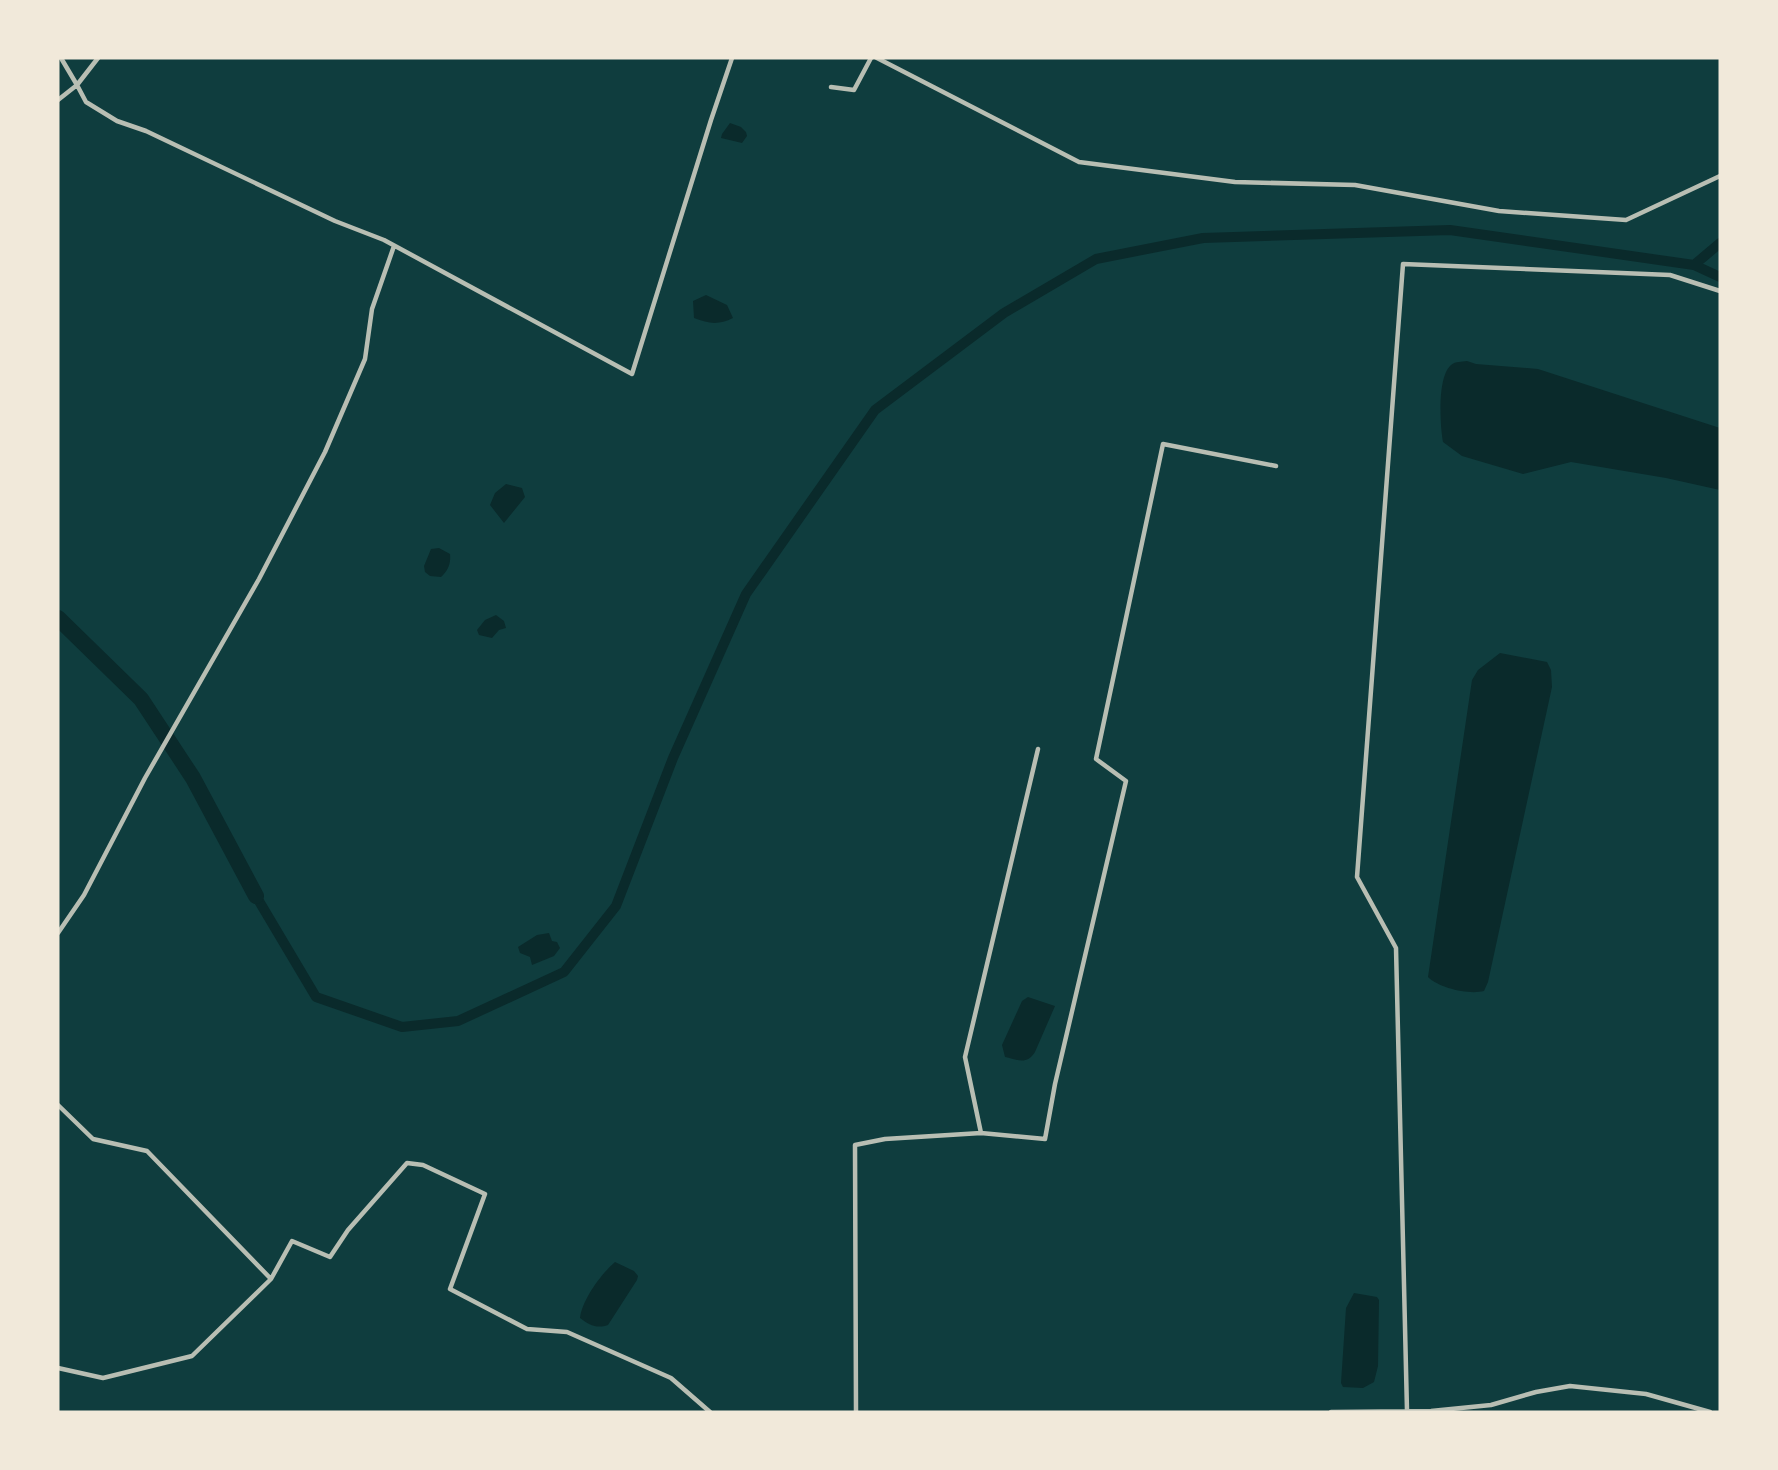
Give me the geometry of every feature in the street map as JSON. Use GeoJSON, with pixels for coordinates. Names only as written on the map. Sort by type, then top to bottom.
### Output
{"type":"FeatureCollection","features":[{"type":"Feature","properties":{"kind":"street"},"geometry":{"type":"LineString","coordinates":[[61,58],[86,102],[117,121],[146,131],[335,221],[394,246],[632,374],[732,58]]}},
{"type":"Feature","properties":{"kind":"street"},"geometry":{"type":"LineString","coordinates":[[58,100],[77,85],[98,58]]}},
{"type":"Feature","properties":{"kind":"street"},"geometry":{"type":"LineString","coordinates":[[831,87],[854,90],[871,58]]}},
{"type":"Feature","properties":{"kind":"street"},"geometry":{"type":"LineString","coordinates":[[877,58],[1079,162],[1235,182],[1355,185],[1499,211],[1626,220],[1720,176]]}},
{"type":"Feature","properties":{"kind":"street"},"geometry":{"type":"LineString","coordinates":[[58,933],[85,895],[145,778],[259,579],[325,452],[365,359],[372,309],[394,246]]}},
{"type":"Feature","properties":{"kind":"street"},"geometry":{"type":"LineString","coordinates":[[1407,1411],[1396,948],[1357,877],[1403,264],[1670,275],[1720,291]]}},
{"type":"Feature","properties":{"kind":"street"},"geometry":{"type":"LineString","coordinates":[[856,1412],[855,1144],[885,1139],[981,1133],[1045,1139],[1055,1084],[1126,781],[1096,759],[1163,444],[1276,466]]}},
{"type":"Feature","properties":{"kind":"street"},"geometry":{"type":"LineString","coordinates":[[981,1133],[965,1057],[1038,749]]}},
{"type":"Feature","properties":{"kind":"street"},"geometry":{"type":"LineString","coordinates":[[58,1105],[93,1139],[147,1151],[271,1279]]}},
{"type":"Feature","properties":{"kind":"street"},"geometry":{"type":"LineString","coordinates":[[58,1368],[103,1378],[192,1356],[271,1279],[292,1241],[330,1256],[348,1230],[407,1163],[424,1165],[485,1194],[450,1289],[527,1329],[567,1332],[671,1378],[710,1412]]}},
{"type":"Feature","properties":{"kind":"street"},"geometry":{"type":"LineString","coordinates":[[1331,1412],[1431,1411],[1491,1405],[1536,1392],[1570,1386],[1646,1394],[1710,1412]]}},
{"type":"Feature","properties":{"kind":"water"},"geometry":{"type":"Polygon","coordinates":[[[730,123],[746,132],[747,136],[742,143],[721,138],[730,123]]]}},
{"type":"Feature","properties":{"kind":"water"},"geometry":{"type":"Polygon","coordinates":[[[706,295],[727,305],[733,318],[714,323],[694,318],[693,301],[706,295]]]}},
{"type":"Feature","properties":{"kind":"water"},"geometry":{"type":"Polygon","coordinates":[[[1457,362],[1538,369],[1720,428],[1720,490],[1571,462],[1523,474],[1462,456],[1443,442],[1441,402],[1443,380],[1447,371],[1457,362]]]}},
{"type":"Feature","properties":{"kind":"water"},"geometry":{"type":"Polygon","coordinates":[[[506,484],[522,488],[525,497],[504,523],[490,505],[495,493],[506,484]]]}},
{"type":"Feature","properties":{"kind":"water"},"geometry":{"type":"Polygon","coordinates":[[[439,548],[450,554],[449,564],[441,577],[430,576],[425,572],[424,566],[431,549],[439,548]]]}},
{"type":"Feature","properties":{"kind":"water"},"geometry":{"type":"Polygon","coordinates":[[[496,615],[504,621],[506,628],[499,630],[492,638],[479,635],[477,630],[485,620],[496,615]]]}},
{"type":"Feature","properties":{"kind":"water"},"geometry":{"type":"Polygon","coordinates":[[[1500,653],[1547,662],[1551,670],[1552,687],[1488,982],[1484,991],[1470,992],[1447,987],[1428,977],[1472,680],[1478,670],[1500,653]]]}},
{"type":"Feature","properties":{"kind":"water"},"geometry":{"type":"Polygon","coordinates":[[[549,933],[552,941],[557,942],[560,948],[554,956],[532,965],[530,957],[520,953],[518,947],[537,935],[549,933]]]}},
{"type":"Feature","properties":{"kind":"water"},"geometry":{"type":"Polygon","coordinates":[[[1028,997],[1055,1006],[1032,1056],[1022,1060],[1005,1057],[1002,1045],[1022,1001],[1028,997]]]}},
{"type":"Feature","properties":{"kind":"water"},"geometry":{"type":"Polygon","coordinates":[[[615,1262],[634,1271],[638,1276],[637,1280],[608,1325],[593,1326],[580,1318],[584,1303],[604,1273],[615,1262]]]}},
{"type":"Feature","properties":{"kind":"water"},"geometry":{"type":"Polygon","coordinates":[[[1354,1293],[1377,1297],[1379,1300],[1378,1366],[1374,1382],[1363,1388],[1343,1387],[1341,1383],[1346,1308],[1354,1293]]]}},
{"type":"Feature","properties":{"kind":"waterway"},"geometry":{"type":"LineString","coordinates":[[256,896],[316,997],[402,1027],[458,1021],[564,972],[616,906],[673,758],[746,594],[875,410],[1004,313],[1096,259],[1203,238],[1450,230],[1694,265],[1720,277]]}},
{"type":"Feature","properties":{"kind":"waterway"},"geometry":{"type":"LineString","coordinates":[[1694,265],[1720,243]]}},
{"type":"Feature","properties":{"kind":"waterway"},"geometry":{"type":"LineString","coordinates":[[58,618],[141,699],[193,778],[256,896]]}}]}
